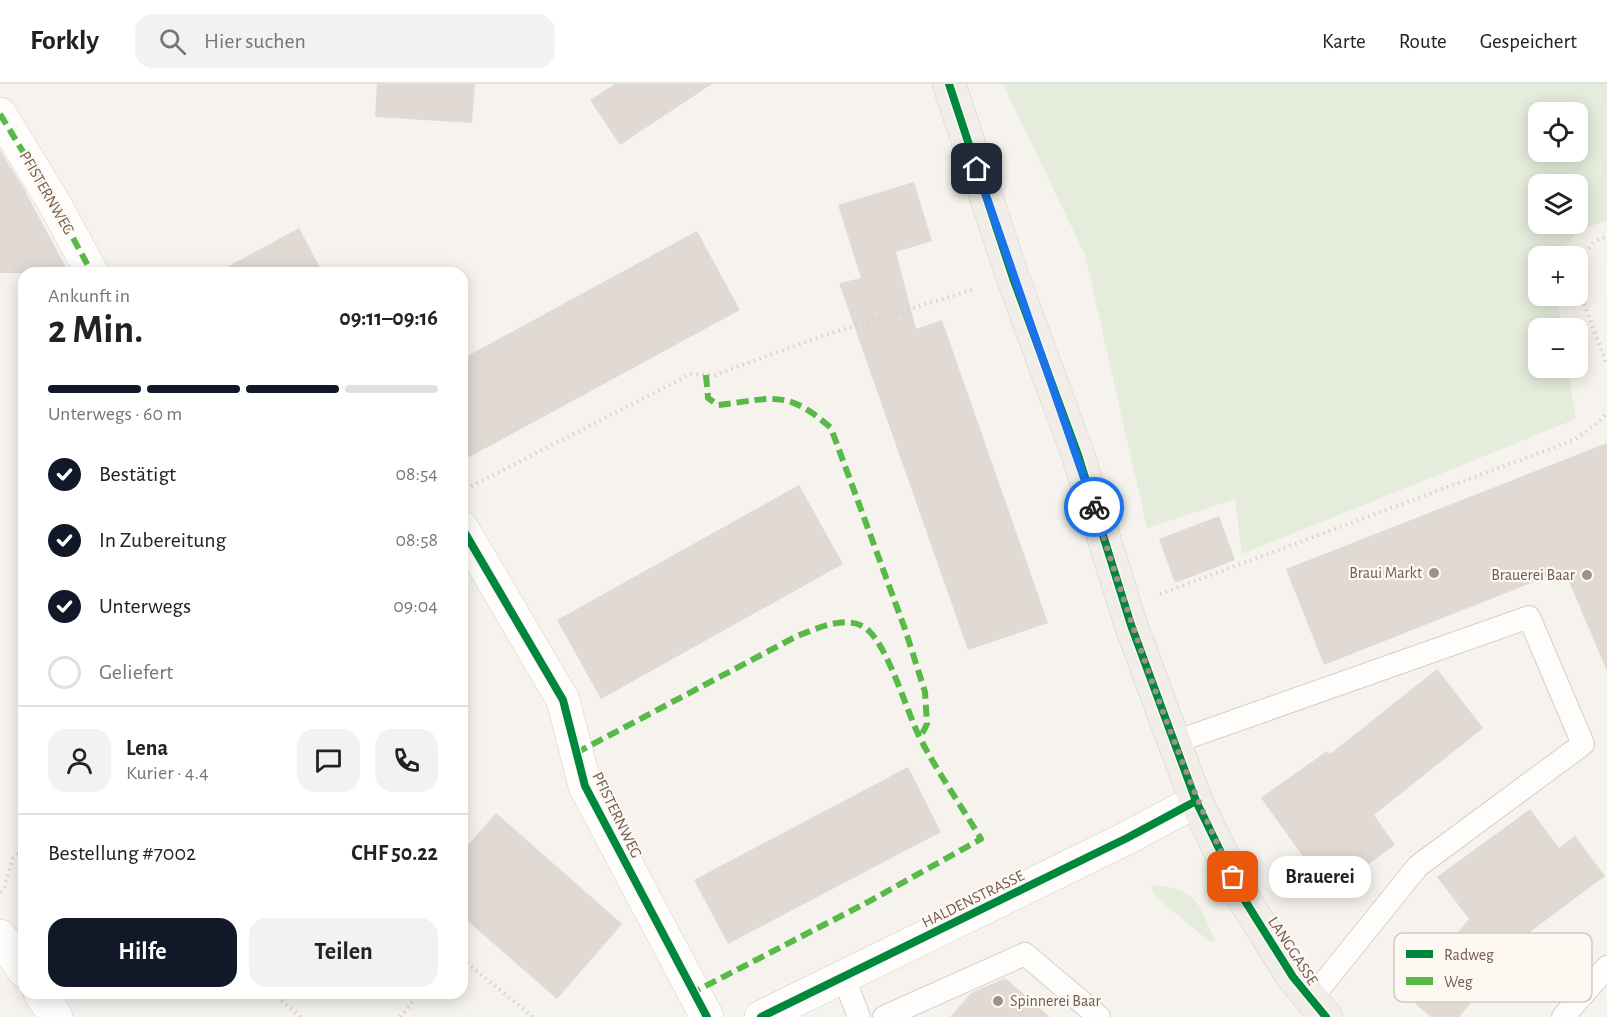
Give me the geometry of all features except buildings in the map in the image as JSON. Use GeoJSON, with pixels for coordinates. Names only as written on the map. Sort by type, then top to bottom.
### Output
{"type":"FeatureCollection","features":[{"type":"Feature","properties":{"kind":"main road","name":"LANGGASSE"},"geometry":{"type":"LineString","coordinates":[[949,84],[1013,278],[1078,455],[1131,625],[1196,801],[1242,896],[1318,1009]]}},
{"type":"Feature","properties":{"kind":"street","name":"PFISTERNWEG"},"geometry":{"type":"LineString","coordinates":[[0,114],[53,201],[89,267]]}},
{"type":"Feature","properties":{"kind":"street","name":"PFISTERNWEG"},"geometry":{"type":"LineString","coordinates":[[468,538],[563,700],[585,786],[707,1017]]}},
{"type":"Feature","properties":{"kind":"street","name":"HALDENSTRASSE"},"geometry":{"type":"LineString","coordinates":[[761,1017],[844,978],[1196,801]]}},
{"type":"Feature","properties":{"kind":"street"},"geometry":{"type":"LineString","coordinates":[[0,936],[18,962]]}},
{"type":"Feature","properties":{"kind":"street"},"geometry":{"type":"LineString","coordinates":[[44,999],[56,1017]]}},
{"type":"Feature","properties":{"kind":"lane"},"geometry":{"type":"LineString","coordinates":[[1175,742],[1529,617],[1582,744],[1418,866],[1318,1009]]}},
{"type":"Feature","properties":{"kind":"lane"},"geometry":{"type":"LineString","coordinates":[[884,1017],[1024,954],[1099,1017]]}},
{"type":"Feature","properties":{"kind":"lane"},"geometry":{"type":"LineString","coordinates":[[1592,984],[1607,967]]}},
{"type":"Feature","properties":{"kind":"lane"},"geometry":{"type":"LineString","coordinates":[[844,978],[859,1017]]}},
{"type":"Feature","properties":{"kind":"lane"},"geometry":{"type":"LineString","coordinates":[[1563,1017],[1576,1002]]}},
{"type":"Feature","properties":{"kind":"path"},"geometry":{"type":"LineString","coordinates":[[1588,250],[1594,242],[1607,236]]}},
{"type":"Feature","properties":{"kind":"path"},"geometry":{"type":"LineString","coordinates":[[468,489],[691,374],[715,375],[825,335],[1013,278]]}},
{"type":"Feature","properties":{"kind":"path"},"geometry":{"type":"LineString","coordinates":[[1585,306],[1607,365]]}},
{"type":"Feature","properties":{"kind":"path"},"geometry":{"type":"LineString","coordinates":[[1131,625],[1157,595],[1574,440],[1599,422],[1607,412]]}},
{"type":"Feature","properties":{"kind":"path"},"geometry":{"type":"LineString","coordinates":[[0,891],[4,888],[13,858],[18,853]]}},
{"type":"Feature","properties":{"kind":"path"},"geometry":{"type":"LineString","coordinates":[[468,964],[532,1017]]}},
{"type":"Feature","properties":{"kind":"path"},"geometry":{"type":"LineString","coordinates":[[279,999],[301,1017]]}},
{"type":"Feature","properties":{"kind":"path"},"geometry":{"type":"LineString","coordinates":[[400,1017],[415,999]]}},
{"type":"Feature","properties":{"kind":"green space"},"geometry":{"type":"Polygon","coordinates":[[[1003,84],[1607,84],[1607,220],[1588,227],[1588,174],[1528,174],[1528,234],[1575,234],[1565,246],[1528,246],[1528,306],[1559,306],[1560,318],[1528,318],[1528,378],[1570,378],[1576,419],[1242,554],[1235,499],[1147,528],[1085,255],[1003,84]]]}},
{"type":"Feature","properties":{"kind":"green space"},"geometry":{"type":"Polygon","coordinates":[[[1151,884],[1188,894],[1199,906],[1215,940],[1210,942],[1154,895],[1151,884]]]}},
{"type":"Feature","properties":{"kind":"marked path"},"geometry":{"type":"LineString","coordinates":[[0,114],[53,201],[89,267]]}},
{"type":"Feature","properties":{"kind":"marked path"},"geometry":{"type":"LineString","coordinates":[[706,375],[708,398],[718,405],[778,399],[802,407],[831,428],[905,629],[925,692],[927,724],[920,738]]}},
{"type":"Feature","properties":{"kind":"marked path"},"geometry":{"type":"LineString","coordinates":[[576,753],[797,636],[834,624],[854,623],[870,632],[877,641],[891,667],[919,736],[981,839],[868,902],[694,992]]}},
{"type":"Feature","properties":{"kind":"cycle path"},"geometry":{"type":"LineString","coordinates":[[949,84],[1013,278],[1078,455],[1131,625],[1196,801],[1242,896],[1293,977],[1326,1017]]}},
{"type":"Feature","properties":{"kind":"cycle path"},"geometry":{"type":"LineString","coordinates":[[468,538],[563,700],[585,786],[707,1017]]}},
{"type":"Feature","properties":{"kind":"cycle path"},"geometry":{"type":"LineString","coordinates":[[761,1017],[1127,838],[1196,801]]}},
{"type":"Feature","properties":{"kind":"way so far"},"geometry":{"type":"LineString","coordinates":[[1094,507],[1131,625],[1196,801],[1233,877]]}},
{"type":"Feature","properties":{"kind":"place","name":"Braui Markt"},"geometry":{"type":"Point","coordinates":[1434,573]}},
{"type":"Feature","properties":{"kind":"place","name":"Brauerei Baar"},"geometry":{"type":"Point","coordinates":[1587,575]}},
{"type":"Feature","properties":{"kind":"place","name":"Brauerei"},"geometry":{"type":"Point","coordinates":[1233,877]}},
{"type":"Feature","properties":{"kind":"place","name":"Spinnerei Baar"},"geometry":{"type":"Point","coordinates":[998,1001]}},
{"type":"Feature","properties":{"kind":"route"},"geometry":{"type":"LineString","coordinates":[[977,169],[1013,278],[1078,455],[1094,507]]}}]}
